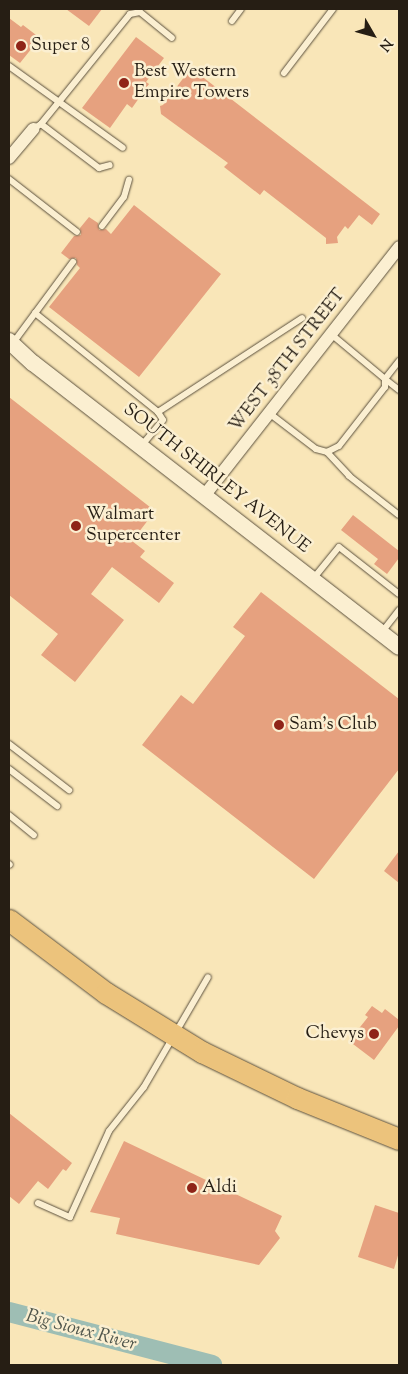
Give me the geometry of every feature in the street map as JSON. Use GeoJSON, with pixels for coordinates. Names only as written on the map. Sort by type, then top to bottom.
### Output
{"type":"FeatureCollection","features":[{"type":"Feature","properties":{"kind":"main road"},"geometry":{"type":"LineString","coordinates":[[9,920],[106,993],[175,1036],[266,1084],[399,1139]]}},
{"type":"Feature","properties":{"kind":"street"},"geometry":{"type":"LineString","coordinates":[[9,158],[37,126]]}},
{"type":"Feature","properties":{"kind":"street","name":"WEST 38TH STREET"},"geometry":{"type":"LineString","coordinates":[[204,496],[399,247]]}},
{"type":"Feature","properties":{"kind":"street","name":"SOUTH SHIRLEY AVENUE"},"geometry":{"type":"LineString","coordinates":[[10,343],[399,647]]}},
{"type":"Feature","properties":{"kind":"lane"},"geometry":{"type":"LineString","coordinates":[[232,21],[241,9]]}},
{"type":"Feature","properties":{"kind":"lane"},"geometry":{"type":"LineString","coordinates":[[284,73],[333,9]]}},
{"type":"Feature","properties":{"kind":"lane"},"geometry":{"type":"LineString","coordinates":[[110,165],[100,168],[37,126],[59,103],[130,14],[140,12],[172,38]]}},
{"type":"Feature","properties":{"kind":"lane"},"geometry":{"type":"LineString","coordinates":[[9,66],[123,148]]}},
{"type":"Feature","properties":{"kind":"lane"},"geometry":{"type":"LineString","coordinates":[[9,179],[77,232]]}},
{"type":"Feature","properties":{"kind":"lane"},"geometry":{"type":"LineString","coordinates":[[102,226],[124,197],[129,180]]}},
{"type":"Feature","properties":{"kind":"lane"},"geometry":{"type":"LineString","coordinates":[[10,343],[73,262]]}},
{"type":"Feature","properties":{"kind":"lane"},"geometry":{"type":"LineString","coordinates":[[35,313],[158,412],[162,420],[141,446]]}},
{"type":"Feature","properties":{"kind":"lane"},"geometry":{"type":"LineString","coordinates":[[158,412],[302,318]]}},
{"type":"Feature","properties":{"kind":"lane"},"geometry":{"type":"LineString","coordinates":[[331,334],[399,390]]}},
{"type":"Feature","properties":{"kind":"lane"},"geometry":{"type":"LineString","coordinates":[[327,452],[339,446],[385,387],[385,379],[399,361]]}},
{"type":"Feature","properties":{"kind":"lane"},"geometry":{"type":"LineString","coordinates":[[269,413],[316,449],[327,452],[348,476],[399,515]]}},
{"type":"Feature","properties":{"kind":"lane"},"geometry":{"type":"LineString","coordinates":[[313,580],[339,547],[399,594]]}},
{"type":"Feature","properties":{"kind":"lane"},"geometry":{"type":"LineString","coordinates":[[381,633],[399,610]]}},
{"type":"Feature","properties":{"kind":"lane"},"geometry":{"type":"LineString","coordinates":[[9,744],[69,790]]}},
{"type":"Feature","properties":{"kind":"lane"},"geometry":{"type":"LineString","coordinates":[[9,768],[57,806]]}},
{"type":"Feature","properties":{"kind":"lane"},"geometry":{"type":"LineString","coordinates":[[9,815],[34,835]]}},
{"type":"Feature","properties":{"kind":"lane"},"geometry":{"type":"LineString","coordinates":[[38,1203],[70,1217],[109,1131],[144,1087],[208,977]]}},
{"type":"Feature","properties":{"kind":"building"},"geometry":{"type":"Polygon","coordinates":[[[66,9],[102,9],[89,26],[66,9]]]}},
{"type":"Feature","properties":{"kind":"building","name":"Super 8"},"geometry":{"type":"Polygon","coordinates":[[[9,18],[21,27],[23,25],[40,38],[20,63],[9,55],[9,18]]]}},
{"type":"Feature","properties":{"kind":"building","name":"Best Western Empire Towers"},"geometry":{"type":"Polygon","coordinates":[[[136,37],[164,58],[146,82],[149,84],[132,108],[127,104],[110,128],[82,108],[136,37]]]}},
{"type":"Feature","properties":{"kind":"building"},"geometry":{"type":"Polygon","coordinates":[[[191,68],[380,214],[372,225],[359,215],[348,229],[345,226],[337,237],[338,243],[326,244],[326,238],[264,190],[260,195],[224,167],[228,163],[161,114],[160,106],[163,105],[191,68]]]}},
{"type":"Feature","properties":{"kind":"building"},"geometry":{"type":"Polygon","coordinates":[[[134,205],[221,274],[139,377],[49,307],[80,268],[77,265],[76,258],[69,259],[61,253],[74,236],[81,235],[80,228],[89,217],[98,223],[99,230],[106,229],[111,234],[134,205]]]}},
{"type":"Feature","properties":{"kind":"building","name":"Walmart Supercenter"},"geometry":{"type":"Polygon","coordinates":[[[9,397],[155,511],[132,541],[145,551],[140,557],[174,583],[159,603],[112,567],[91,594],[124,620],[75,682],[41,655],[58,634],[9,595],[9,397]]]}},
{"type":"Feature","properties":{"kind":"building"},"geometry":{"type":"Polygon","coordinates":[[[353,515],[399,551],[399,558],[387,574],[374,564],[378,559],[341,530],[353,515]]]}},
{"type":"Feature","properties":{"kind":"building","name":"Sam's Club"},"geometry":{"type":"Polygon","coordinates":[[[261,592],[399,699],[399,769],[314,879],[142,745],[181,695],[193,704],[245,636],[233,627],[261,592]]]}},
{"type":"Feature","properties":{"kind":"building"},"geometry":{"type":"Polygon","coordinates":[[[399,851],[399,883],[384,871],[399,851]]]}},
{"type":"Feature","properties":{"kind":"building","name":"Chevys"},"geometry":{"type":"Polygon","coordinates":[[[372,1006],[382,1013],[385,1009],[399,1020],[399,1026],[374,1060],[349,1041],[368,1017],[365,1015],[372,1006]]]}},
{"type":"Feature","properties":{"kind":"building"},"geometry":{"type":"Polygon","coordinates":[[[9,1113],[72,1163],[66,1171],[63,1169],[48,1189],[38,1181],[19,1204],[9,1196],[9,1113]]]}},
{"type":"Feature","properties":{"kind":"building"},"geometry":{"type":"Polygon","coordinates":[[[124,1141],[282,1216],[275,1231],[280,1238],[259,1265],[116,1234],[120,1218],[90,1212],[124,1141]]]}},
{"type":"Feature","properties":{"kind":"building"},"geometry":{"type":"Polygon","coordinates":[[[375,1205],[399,1213],[399,1252],[394,1269],[358,1257],[375,1205]]]}},
{"type":"Feature","properties":{"kind":"waterway","name":"Big Sioux River"},"geometry":{"type":"LineString","coordinates":[[9,1312],[212,1365]]}},
{"type":"Feature","properties":{"kind":"place","name":"Super 8"},"geometry":{"type":"Point","coordinates":[21,46]}},
{"type":"Feature","properties":{"kind":"place","name":"Best Western Empire Towers"},"geometry":{"type":"Point","coordinates":[124,83]}},
{"type":"Feature","properties":{"kind":"place","name":"Walmart Supercenter"},"geometry":{"type":"Point","coordinates":[76,526]}},
{"type":"Feature","properties":{"kind":"place","name":"Sam's Club"},"geometry":{"type":"Point","coordinates":[279,725]}},
{"type":"Feature","properties":{"kind":"place","name":"Chevys"},"geometry":{"type":"Point","coordinates":[374,1034]}},
{"type":"Feature","properties":{"kind":"place","name":"Aldi"},"geometry":{"type":"Point","coordinates":[192,1188]}}]}
